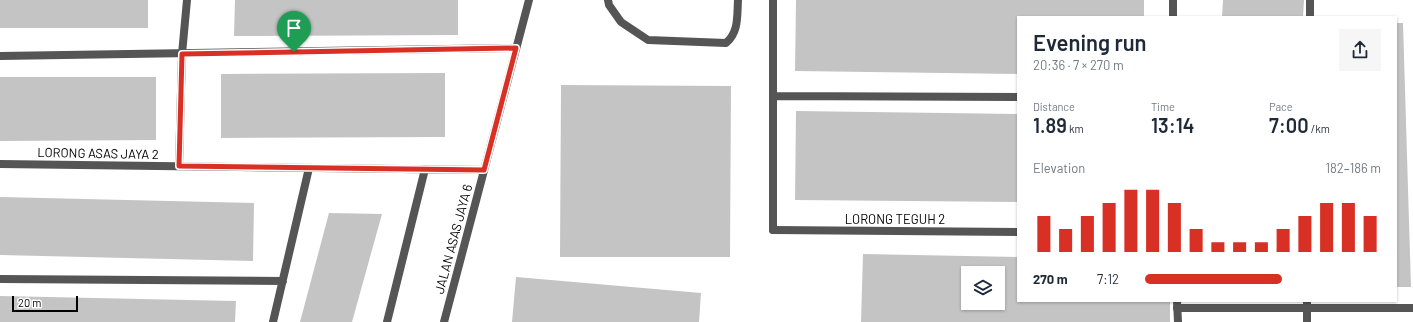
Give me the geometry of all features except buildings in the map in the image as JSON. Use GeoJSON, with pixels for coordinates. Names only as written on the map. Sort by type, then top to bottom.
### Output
{"type":"FeatureCollection","features":[{"type":"Feature","properties":{"kind":"street"},"geometry":{"type":"LineString","coordinates":[[179,166],[182,54],[187,0]]}},
{"type":"Feature","properties":{"kind":"street","name":"JALAN ASAS JAYA 6"},"geometry":{"type":"LineString","coordinates":[[444,322],[528,0]]}},
{"type":"Feature","properties":{"kind":"street"},"geometry":{"type":"LineString","coordinates":[[608,0],[609,5],[621,22],[648,40],[726,43],[733,37],[737,26],[738,0]]}},
{"type":"Feature","properties":{"kind":"street"},"geometry":{"type":"LineString","coordinates":[[773,0],[773,96],[1017,97]]}},
{"type":"Feature","properties":{"kind":"street"},"geometry":{"type":"LineString","coordinates":[[1173,0],[1173,16]]}},
{"type":"Feature","properties":{"kind":"street"},"geometry":{"type":"LineString","coordinates":[[1310,0],[1310,16]]}},
{"type":"Feature","properties":{"kind":"street"},"geometry":{"type":"LineString","coordinates":[[0,56],[516,48]]}},
{"type":"Feature","properties":{"kind":"street","name":"LORONG TEGUH 2"},"geometry":{"type":"LineString","coordinates":[[773,96],[772,230],[1017,232]]}},
{"type":"Feature","properties":{"kind":"street","name":"LORONG ASAS JAYA 2"},"geometry":{"type":"LineString","coordinates":[[0,164],[484,170]]}},
{"type":"Feature","properties":{"kind":"street"},"geometry":{"type":"LineString","coordinates":[[273,322],[310,168]]}},
{"type":"Feature","properties":{"kind":"street"},"geometry":{"type":"LineString","coordinates":[[388,322],[425,169]]}},
{"type":"Feature","properties":{"kind":"street"},"geometry":{"type":"LineString","coordinates":[[0,279],[283,281]]}},
{"type":"Feature","properties":{"kind":"street"},"geometry":{"type":"LineString","coordinates":[[1178,322],[1177,305],[1307,305],[1413,308]]}},
{"type":"Feature","properties":{"kind":"street"},"geometry":{"type":"LineString","coordinates":[[1307,305],[1307,322]]}},
{"type":"Feature","properties":{"kind":"route"},"geometry":{"type":"LineString","coordinates":[[516,48],[484,170],[179,166],[182,54],[294,52],[516,48]]}}]}
